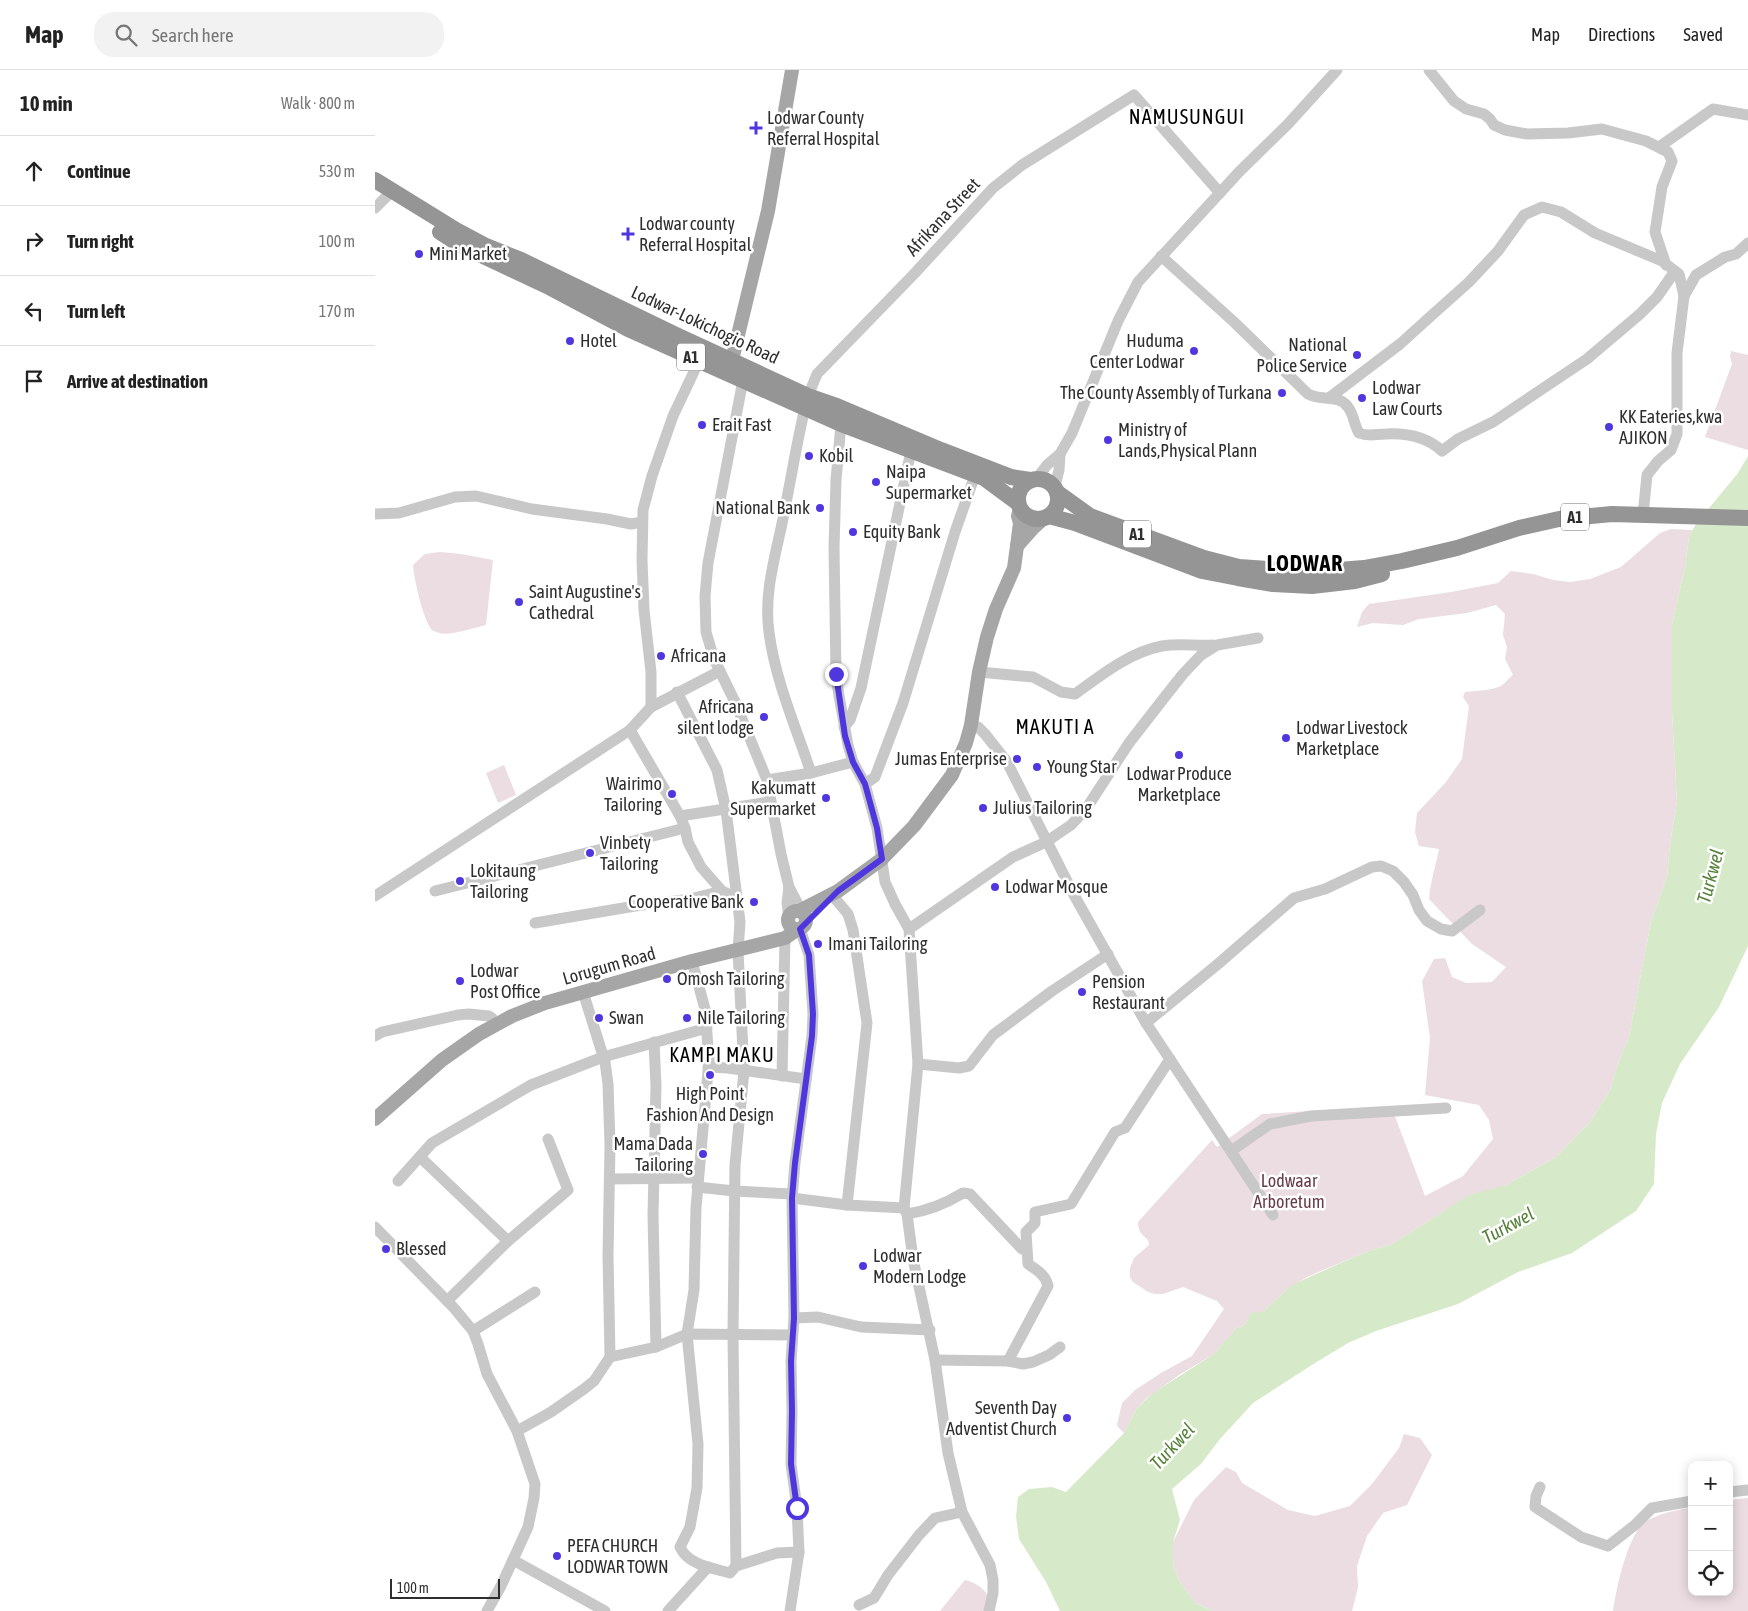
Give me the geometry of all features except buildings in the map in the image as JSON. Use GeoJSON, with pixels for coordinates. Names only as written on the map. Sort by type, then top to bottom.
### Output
{"type":"FeatureCollection","features":[{"type":"Feature","properties":{"kind":"highway","name":"Lodwar-Lokichogio Road"},"geometry":{"type":"LineString","coordinates":[[375,180],[456,230],[486,246],[521,260],[732,360],[841,424],[984,478],[1019,506]]}},
{"type":"Feature","properties":{"kind":"highway","name":"Lodwar-Lokichogio Road"},"geometry":{"type":"LineString","coordinates":[[381,192],[460,245],[547,286],[628,329],[699,361],[743,380],[806,402],[843,408],[941,450],[1011,477],[1033,479]]}},
{"type":"Feature","properties":{"kind":"highway","name":"A1"},"geometry":{"type":"LineString","coordinates":[[1033,479],[1050,482],[1090,516],[1205,558],[1239,567],[1313,572],[1364,568],[1457,548],[1519,528],[1559,519],[1612,514],[1748,518]]}},
{"type":"Feature","properties":{"kind":"highway"},"geometry":{"type":"LineString","coordinates":[[1019,506],[1020,490],[1033,479]]}},
{"type":"Feature","properties":{"kind":"highway"},"geometry":{"type":"LineString","coordinates":[[1046,518],[1058,506],[1057,489]]}},
{"type":"Feature","properties":{"kind":"highway","name":"A1"},"geometry":{"type":"LineString","coordinates":[[1019,506],[1030,518],[1046,518],[1075,523],[1202,571],[1273,584],[1312,586],[1355,581],[1415,566],[1447,554],[1457,548]]}},
{"type":"Feature","properties":{"kind":"main road"},"geometry":{"type":"LineString","coordinates":[[732,360],[768,211],[792,70]]}},
{"type":"Feature","properties":{"kind":"main road"},"geometry":{"type":"LineString","coordinates":[[767,942],[796,924],[882,859],[914,826],[947,782],[961,757],[971,725],[979,672],[987,637],[1013,568],[1017,546],[1019,506]]}},
{"type":"Feature","properties":{"kind":"main road"},"geometry":{"type":"LineString","coordinates":[[1017,546],[1033,528],[1046,518]]}},
{"type":"Feature","properties":{"kind":"main road"},"geometry":{"type":"LineString","coordinates":[[796,924],[794,911],[801,910],[836,893]]}},
{"type":"Feature","properties":{"kind":"main road","name":"Lorugum Road"},"geometry":{"type":"LineString","coordinates":[[376,1117],[442,1060],[496,1024],[545,1003],[692,961],[785,938],[796,924]]}},
{"type":"Feature","properties":{"kind":"street"},"geometry":{"type":"LineString","coordinates":[[1033,479],[1060,454],[1072,433],[1128,298],[1138,282],[1337,70]]}},
{"type":"Feature","properties":{"kind":"street"},"geometry":{"type":"LineString","coordinates":[[1161,256],[1234,322],[1304,390],[1314,397],[1341,401],[1348,406],[1357,430],[1369,436],[1392,434],[1419,437],[1431,442],[1441,450],[1458,439],[1493,422],[1587,359],[1657,297],[1671,268],[1655,232],[1662,187],[1672,165],[1672,159],[1668,152],[1639,138],[1602,129],[1568,133],[1527,134],[1505,130],[1494,125],[1484,114],[1466,109],[1454,101],[1429,70]]}},
{"type":"Feature","properties":{"kind":"street","name":"Afrikana Street"},"geometry":{"type":"LineString","coordinates":[[811,773],[775,664],[767,612],[768,590],[797,441],[806,402],[817,374],[914,274],[993,188],[1021,165],[1134,95],[1220,193]]}},
{"type":"Feature","properties":{"kind":"street"},"geometry":{"type":"LineString","coordinates":[[1659,147],[1713,108],[1748,115]]}},
{"type":"Feature","properties":{"kind":"street"},"geometry":{"type":"LineString","coordinates":[[375,208],[381,192]]}},
{"type":"Feature","properties":{"kind":"street"},"geometry":{"type":"LineString","coordinates":[[1329,398],[1399,344],[1469,282],[1498,251],[1524,215],[1542,207],[1561,212],[1595,233],[1662,261],[1679,274],[1684,296],[1677,353],[1677,434],[1671,450],[1658,461],[1647,475],[1643,515]]}},
{"type":"Feature","properties":{"kind":"street"},"geometry":{"type":"LineString","coordinates":[[1684,296],[1696,275],[1725,257],[1736,254],[1748,243]]}},
{"type":"Feature","properties":{"kind":"street"},"geometry":{"type":"LineString","coordinates":[[651,707],[642,522],[645,496],[663,442],[680,400],[699,361]]}},
{"type":"Feature","properties":{"kind":"street"},"geometry":{"type":"LineString","coordinates":[[743,380],[708,563],[705,596],[707,641],[735,702],[767,780],[789,887],[801,910]]}},
{"type":"Feature","properties":{"kind":"street"},"geometry":{"type":"LineString","coordinates":[[841,424],[836,480],[836,674],[844,728],[853,762],[865,784],[877,828],[885,882],[909,929],[918,1064],[905,1211],[913,1259],[935,1360],[948,1453],[962,1512],[990,1565],[993,1593],[989,1611]]}},
{"type":"Feature","properties":{"kind":"street"},"geometry":{"type":"LineString","coordinates":[[844,728],[850,720],[861,688],[911,451]]}},
{"type":"Feature","properties":{"kind":"street"},"geometry":{"type":"LineString","coordinates":[[1057,489],[1060,454]]}},
{"type":"Feature","properties":{"kind":"street"},"geometry":{"type":"LineString","coordinates":[[865,784],[875,777],[903,703],[955,532],[975,475]]}},
{"type":"Feature","properties":{"kind":"street"},"geometry":{"type":"LineString","coordinates":[[375,514],[399,513],[455,497],[476,496],[532,509],[631,524],[642,522]]}},
{"type":"Feature","properties":{"kind":"street"},"geometry":{"type":"LineString","coordinates":[[979,672],[1033,677],[1061,692],[1075,694],[1117,665],[1142,653],[1163,646],[1217,645],[1258,638]]}},
{"type":"Feature","properties":{"kind":"street"},"geometry":{"type":"LineString","coordinates":[[909,929],[1013,857],[1046,842],[1071,825],[1086,809],[1129,743],[1183,674],[1201,655],[1217,645]]}},
{"type":"Feature","properties":{"kind":"street"},"geometry":{"type":"LineString","coordinates":[[375,896],[630,730],[651,707],[720,670]]}},
{"type":"Feature","properties":{"kind":"street"},"geometry":{"type":"LineString","coordinates":[[677,692],[717,770],[726,810],[740,922],[738,951],[744,1071],[735,1165],[733,1335],[736,1566]]}},
{"type":"Feature","properties":{"kind":"street"},"geometry":{"type":"LineString","coordinates":[[971,725],[982,731],[1000,752],[1046,842],[1146,1022],[1273,1215]]}},
{"type":"Feature","properties":{"kind":"street"},"geometry":{"type":"LineString","coordinates":[[630,730],[679,816],[698,863],[723,891],[737,898]]}},
{"type":"Feature","properties":{"kind":"street"},"geometry":{"type":"LineString","coordinates":[[767,780],[811,773],[853,762]]}},
{"type":"Feature","properties":{"kind":"street"},"geometry":{"type":"LineString","coordinates":[[679,816],[770,802]]}},
{"type":"Feature","properties":{"kind":"street"},"geometry":{"type":"LineString","coordinates":[[435,891],[685,828]]}},
{"type":"Feature","properties":{"kind":"street"},"geometry":{"type":"LineString","coordinates":[[1146,1022],[1218,964],[1294,898],[1325,889],[1372,866],[1381,866],[1393,871],[1413,895],[1423,916],[1441,929],[1452,931],[1480,910]]}},
{"type":"Feature","properties":{"kind":"street"},"geometry":{"type":"LineString","coordinates":[[789,887],[787,903],[809,955],[813,997],[812,1036],[792,1196],[794,1318],[792,1335],[791,1464],[797,1508],[799,1552],[790,1611]]}},
{"type":"Feature","properties":{"kind":"street"},"geometry":{"type":"LineString","coordinates":[[535,922],[690,899],[723,891]]}},
{"type":"Feature","properties":{"kind":"street"},"geometry":{"type":"LineString","coordinates":[[836,893],[849,914],[853,930],[867,1023],[847,1205]]}},
{"type":"Feature","properties":{"kind":"street"},"geometry":{"type":"LineString","coordinates":[[782,1076],[785,938]]}},
{"type":"Feature","properties":{"kind":"street"},"geometry":{"type":"LineString","coordinates":[[918,1064],[959,1068],[969,1066],[993,1035],[1052,991],[1108,954]]}},
{"type":"Feature","properties":{"kind":"street"},"geometry":{"type":"LineString","coordinates":[[692,961],[705,1009],[708,1067],[698,1182],[694,1290],[687,1334],[698,1444],[697,1488],[690,1527],[680,1547],[689,1559],[707,1567],[730,1573],[736,1566],[777,1553],[799,1552]]}},
{"type":"Feature","properties":{"kind":"street"},"geometry":{"type":"LineString","coordinates":[[517,1431],[551,1412],[584,1389],[594,1381],[610,1357],[608,1084],[605,1062],[583,992]]}},
{"type":"Feature","properties":{"kind":"street"},"geometry":{"type":"LineString","coordinates":[[375,1036],[381,1032],[469,1014],[492,1018],[496,1024]]}},
{"type":"Feature","properties":{"kind":"street"},"geometry":{"type":"LineString","coordinates":[[398,1182],[432,1143],[531,1085],[603,1057],[707,1028]]}},
{"type":"Feature","properties":{"kind":"street"},"geometry":{"type":"LineString","coordinates":[[654,1042],[656,1086],[653,1215],[656,1347]]}},
{"type":"Feature","properties":{"kind":"street"},"geometry":{"type":"LineString","coordinates":[[1008,1361],[1048,1286],[1040,1271],[1028,1264],[1026,1232],[1035,1223],[1035,1212],[1071,1204],[1115,1132],[1125,1128],[1170,1059]]}},
{"type":"Feature","properties":{"kind":"street"},"geometry":{"type":"LineString","coordinates":[[708,1067],[729,1068],[806,1079]]}},
{"type":"Feature","properties":{"kind":"street"},"geometry":{"type":"LineString","coordinates":[[1231,1150],[1270,1124],[1311,1116],[1446,1108]]}},
{"type":"Feature","properties":{"kind":"street"},"geometry":{"type":"LineString","coordinates":[[447,1301],[508,1241],[568,1190],[548,1139]]}},
{"type":"Feature","properties":{"kind":"street"},"geometry":{"type":"LineString","coordinates":[[420,1157],[508,1241]]}},
{"type":"Feature","properties":{"kind":"street"},"geometry":{"type":"LineString","coordinates":[[610,1179],[654,1178],[698,1182],[735,1191],[792,1196],[847,1205],[905,1211],[924,1211],[963,1192],[970,1194],[1022,1249]]}},
{"type":"Feature","properties":{"kind":"street"},"geometry":{"type":"LineString","coordinates":[[375,1227],[447,1301],[473,1331],[487,1374],[517,1431],[535,1484],[528,1528],[487,1611]]}},
{"type":"Feature","properties":{"kind":"street"},"geometry":{"type":"LineString","coordinates":[[473,1331],[535,1292]]}},
{"type":"Feature","properties":{"kind":"street"},"geometry":{"type":"LineString","coordinates":[[794,1318],[818,1317],[861,1327],[929,1330]]}},
{"type":"Feature","properties":{"kind":"street"},"geometry":{"type":"LineString","coordinates":[[610,1357],[656,1347],[687,1334],[792,1335]]}},
{"type":"Feature","properties":{"kind":"street"},"geometry":{"type":"LineString","coordinates":[[935,1360],[1008,1361],[1023,1364],[1049,1355],[1060,1347]]}},
{"type":"Feature","properties":{"kind":"street"},"geometry":{"type":"LineString","coordinates":[[1540,1487],[1536,1496],[1535,1507],[1581,1537],[1608,1546],[1635,1525],[1652,1508],[1688,1502]]}},
{"type":"Feature","properties":{"kind":"street"},"geometry":{"type":"LineString","coordinates":[[1733,1492],[1748,1490]]}},
{"type":"Feature","properties":{"kind":"street"},"geometry":{"type":"LineString","coordinates":[[859,1606],[874,1598],[888,1575],[919,1535],[935,1518],[962,1512]]}},
{"type":"Feature","properties":{"kind":"street"},"geometry":{"type":"LineString","coordinates":[[513,1560],[605,1611]]}},
{"type":"Feature","properties":{"kind":"street"},"geometry":{"type":"LineString","coordinates":[[668,1611],[707,1567]]}},
{"type":"Feature","properties":{"kind":"green space"},"geometry":{"type":"Polygon","coordinates":[[[1731,351],[1748,355],[1748,450],[1705,437],[1732,364],[1731,351]]]}},
{"type":"Feature","properties":{"kind":"green space","name":"Lodwaar Arboretum"},"geometry":{"type":"Polygon","coordinates":[[[1671,529],[1693,530],[1689,536],[1685,567],[1672,624],[1672,711],[1677,802],[1667,877],[1651,921],[1629,1037],[1610,1090],[1590,1122],[1556,1157],[1506,1185],[1444,1211],[1392,1244],[1363,1253],[1307,1277],[1287,1289],[1264,1311],[1248,1320],[1243,1326],[1236,1328],[1214,1354],[1179,1375],[1147,1398],[1137,1408],[1124,1433],[1117,1425],[1122,1403],[1135,1390],[1192,1356],[1224,1309],[1217,1301],[1183,1287],[1163,1294],[1148,1292],[1133,1282],[1130,1277],[1130,1268],[1134,1258],[1149,1245],[1148,1240],[1139,1230],[1138,1222],[1212,1140],[1217,1147],[1262,1114],[1391,1106],[1425,1196],[1463,1176],[1493,1139],[1489,1120],[1479,1105],[1425,1095],[1430,1038],[1422,981],[1434,959],[1445,958],[1452,977],[1466,983],[1492,982],[1506,967],[1472,944],[1429,899],[1439,849],[1419,846],[1415,832],[1417,813],[1446,782],[1462,759],[1469,706],[1463,697],[1465,692],[1501,686],[1513,675],[1505,659],[1507,647],[1503,635],[1505,614],[1496,605],[1467,613],[1419,619],[1403,625],[1373,623],[1357,627],[1362,612],[1369,604],[1498,583],[1511,571],[1570,582],[1590,579],[1621,567],[1660,533],[1671,529]]]}},
{"type":"Feature","properties":{"kind":"green space"},"geometry":{"type":"Polygon","coordinates":[[[440,552],[493,560],[486,625],[444,634],[432,630],[425,618],[419,599],[413,565],[425,554],[440,552]]]}},
{"type":"Feature","properties":{"kind":"green space"},"geometry":{"type":"Polygon","coordinates":[[[504,765],[516,795],[498,803],[486,773],[504,765]]]}},
{"type":"Feature","properties":{"kind":"green space"},"geometry":{"type":"Polygon","coordinates":[[[1404,1434],[1420,1438],[1432,1455],[1407,1505],[1383,1513],[1367,1536],[1357,1566],[1358,1587],[1352,1611],[1213,1611],[1195,1603],[1178,1579],[1173,1563],[1173,1542],[1194,1500],[1226,1467],[1236,1472],[1242,1483],[1288,1510],[1315,1516],[1350,1506],[1372,1484],[1399,1448],[1404,1434]]]}},
{"type":"Feature","properties":{"kind":"green space"},"geometry":{"type":"Polygon","coordinates":[[[1748,1498],[1748,1611],[1613,1611],[1623,1564],[1638,1530],[1644,1523],[1654,1517],[1688,1508],[1688,1596],[1733,1596],[1733,1500],[1748,1498]]]}},
{"type":"Feature","properties":{"kind":"green space"},"geometry":{"type":"Polygon","coordinates":[[[965,1580],[977,1585],[987,1595],[989,1603],[986,1611],[940,1611],[965,1580]]]}},
{"type":"Feature","properties":{"kind":"water","name":"Turkwel"},"geometry":{"type":"Polygon","coordinates":[[[1748,456],[1748,946],[1719,1007],[1680,1064],[1662,1103],[1656,1134],[1654,1184],[1636,1211],[1572,1253],[1518,1272],[1458,1304],[1376,1331],[1348,1343],[1253,1403],[1220,1439],[1201,1464],[1172,1489],[1180,1520],[1173,1542],[1173,1563],[1178,1579],[1195,1603],[1213,1611],[1060,1611],[1046,1582],[1019,1539],[1016,1516],[1018,1497],[1029,1489],[1052,1487],[1066,1492],[1124,1433],[1137,1408],[1153,1393],[1214,1354],[1236,1328],[1243,1326],[1248,1320],[1250,1313],[1264,1311],[1296,1283],[1363,1253],[1392,1244],[1469,1195],[1506,1185],[1556,1157],[1590,1122],[1610,1090],[1629,1037],[1651,921],[1667,877],[1677,802],[1672,711],[1672,624],[1685,567],[1689,536],[1696,524],[1738,473],[1748,456]]]}},
{"type":"Feature","properties":{"kind":"place","name":"Lodwar County Referral Hospital"},"geometry":{"type":"Point","coordinates":[756,128]}},
{"type":"Feature","properties":{"kind":"place","name":"Lodwar county Referral Hospital"},"geometry":{"type":"Point","coordinates":[628,234]}},
{"type":"Feature","properties":{"kind":"place","name":"Mini Market"},"geometry":{"type":"Point","coordinates":[419,254]}},
{"type":"Feature","properties":{"kind":"place","name":"Hotel"},"geometry":{"type":"Point","coordinates":[570,341]}},
{"type":"Feature","properties":{"kind":"place","name":"Huduma Center Lodwar"},"geometry":{"type":"Point","coordinates":[1194,351]}},
{"type":"Feature","properties":{"kind":"place","name":"National Police Service"},"geometry":{"type":"Point","coordinates":[1357,355]}},
{"type":"Feature","properties":{"kind":"place","name":"The County Assembly of Turkana"},"geometry":{"type":"Point","coordinates":[1282,393]}},
{"type":"Feature","properties":{"kind":"place","name":"Lodwar Law Courts"},"geometry":{"type":"Point","coordinates":[1362,398]}},
{"type":"Feature","properties":{"kind":"place","name":"Erait Fast"},"geometry":{"type":"Point","coordinates":[702,425]}},
{"type":"Feature","properties":{"kind":"place","name":"KK Eateries,kwa AJIKON"},"geometry":{"type":"Point","coordinates":[1609,427]}},
{"type":"Feature","properties":{"kind":"place","name":"Ministry of Lands,Physical Plann"},"geometry":{"type":"Point","coordinates":[1108,440]}},
{"type":"Feature","properties":{"kind":"place","name":"Kobil"},"geometry":{"type":"Point","coordinates":[809,456]}},
{"type":"Feature","properties":{"kind":"place","name":"Naipa Supermarket"},"geometry":{"type":"Point","coordinates":[876,482]}},
{"type":"Feature","properties":{"kind":"place","name":"National Bank"},"geometry":{"type":"Point","coordinates":[820,508]}},
{"type":"Feature","properties":{"kind":"place","name":"Equity Bank"},"geometry":{"type":"Point","coordinates":[853,532]}},
{"type":"Feature","properties":{"kind":"place","name":"Saint Augustine's Cathedral"},"geometry":{"type":"Point","coordinates":[519,602]}},
{"type":"Feature","properties":{"kind":"place","name":"Africana"},"geometry":{"type":"Point","coordinates":[661,656]}},
{"type":"Feature","properties":{"kind":"place","name":"Africana silent lodge"},"geometry":{"type":"Point","coordinates":[764,717]}},
{"type":"Feature","properties":{"kind":"place","name":"Lodwar Livestock Marketplace"},"geometry":{"type":"Point","coordinates":[1286,738]}},
{"type":"Feature","properties":{"kind":"place","name":"Lodwar Produce Marketplace"},"geometry":{"type":"Point","coordinates":[1179,755]}},
{"type":"Feature","properties":{"kind":"place","name":"Jumas Enterprise"},"geometry":{"type":"Point","coordinates":[1017,759]}},
{"type":"Feature","properties":{"kind":"place","name":"Young Star"},"geometry":{"type":"Point","coordinates":[1037,767]}},
{"type":"Feature","properties":{"kind":"place","name":"Wairimo Tailoring"},"geometry":{"type":"Point","coordinates":[672,794]}},
{"type":"Feature","properties":{"kind":"place","name":"Kakumatt Supermarket"},"geometry":{"type":"Point","coordinates":[826,798]}},
{"type":"Feature","properties":{"kind":"place","name":"Julius Tailoring"},"geometry":{"type":"Point","coordinates":[983,808]}},
{"type":"Feature","properties":{"kind":"place","name":"Vinbety Tailoring"},"geometry":{"type":"Point","coordinates":[590,853]}},
{"type":"Feature","properties":{"kind":"place","name":"Lokitaung Tailoring"},"geometry":{"type":"Point","coordinates":[460,881]}},
{"type":"Feature","properties":{"kind":"place","name":"Lodwar Mosque"},"geometry":{"type":"Point","coordinates":[995,887]}},
{"type":"Feature","properties":{"kind":"place","name":"Cooperative Bank"},"geometry":{"type":"Point","coordinates":[754,902]}},
{"type":"Feature","properties":{"kind":"place","name":"Imani Tailoring"},"geometry":{"type":"Point","coordinates":[818,944]}},
{"type":"Feature","properties":{"kind":"place","name":"Omosh Tailoring"},"geometry":{"type":"Point","coordinates":[667,979]}},
{"type":"Feature","properties":{"kind":"place","name":"Lodwar Post Office"},"geometry":{"type":"Point","coordinates":[460,981]}},
{"type":"Feature","properties":{"kind":"place","name":"Pension Restaurant"},"geometry":{"type":"Point","coordinates":[1082,992]}},
{"type":"Feature","properties":{"kind":"place","name":"Swan"},"geometry":{"type":"Point","coordinates":[599,1018]}},
{"type":"Feature","properties":{"kind":"place","name":"Nile Tailoring"},"geometry":{"type":"Point","coordinates":[687,1018]}},
{"type":"Feature","properties":{"kind":"place","name":"High Point Fashion And Design"},"geometry":{"type":"Point","coordinates":[710,1075]}},
{"type":"Feature","properties":{"kind":"place","name":"Mama Dada Tailoring"},"geometry":{"type":"Point","coordinates":[703,1154]}},
{"type":"Feature","properties":{"kind":"place","name":"Blessed"},"geometry":{"type":"Point","coordinates":[386,1249]}},
{"type":"Feature","properties":{"kind":"place","name":"Lodwar Modern Lodge"},"geometry":{"type":"Point","coordinates":[863,1266]}},
{"type":"Feature","properties":{"kind":"place","name":"Seventh Day Adventist Church"},"geometry":{"type":"Point","coordinates":[1067,1418]}},
{"type":"Feature","properties":{"kind":"place","name":"PEFA CHURCH LODWAR TOWN"},"geometry":{"type":"Point","coordinates":[557,1556]}},
{"type":"Feature","properties":{"kind":"district","name":"NAMUSUNGUI"},"geometry":{"type":"Point","coordinates":[1187,117]}},
{"type":"Feature","properties":{"kind":"district","name":"LODWAR"},"geometry":{"type":"Point","coordinates":[1305,563]}},
{"type":"Feature","properties":{"kind":"district","name":"MAKUTI A"},"geometry":{"type":"Point","coordinates":[1055,727]}},
{"type":"Feature","properties":{"kind":"district","name":"KAMPI MAKU"},"geometry":{"type":"Point","coordinates":[722,1055]}},
{"type":"Feature","properties":{"kind":"route"},"geometry":{"type":"LineString","coordinates":[[797,1508],[791,1464],[791,1361],[794,1318],[792,1198],[812,1036],[813,1014],[809,955],[800,929],[838,891],[882,859],[877,828],[865,784],[853,762],[845,736],[836,674]]}}]}
